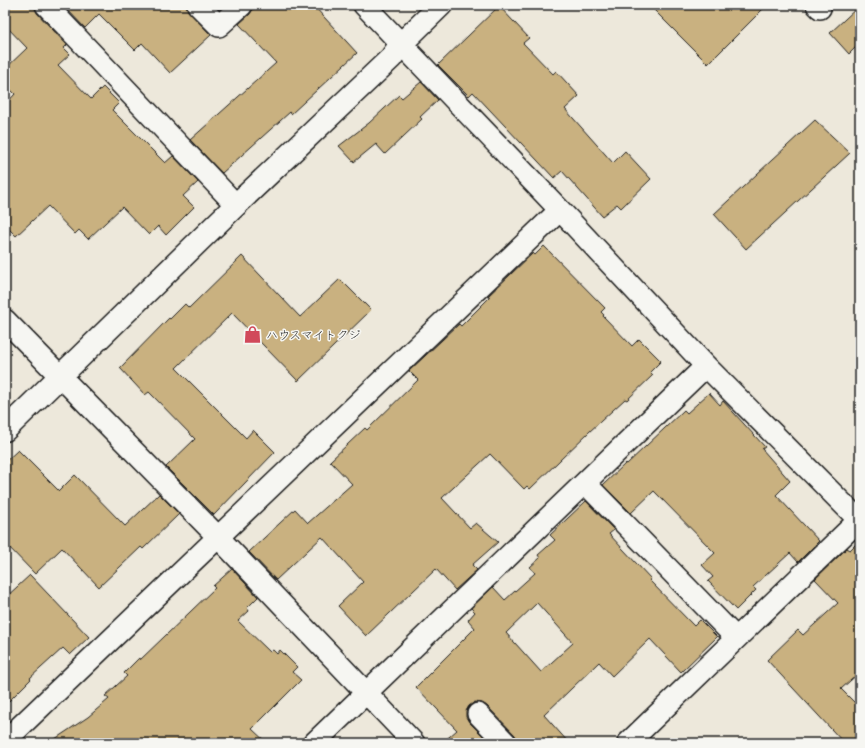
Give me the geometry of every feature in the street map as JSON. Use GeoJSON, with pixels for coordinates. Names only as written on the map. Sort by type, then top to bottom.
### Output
{"type":"FeatureCollection","features":[{"type":"Feature","properties":{"kind":"street"},"geometry":{"type":"LineString","coordinates":[[46,5],[236,205]]}},
{"type":"Feature","properties":{"kind":"street"},"geometry":{"type":"LineString","coordinates":[[198,5],[219,26],[242,5]]}},
{"type":"Feature","properties":{"kind":"street"},"geometry":{"type":"LineString","coordinates":[[364,5],[560,210],[706,366],[859,518],[628,743]]}},
{"type":"Feature","properties":{"kind":"street"},"geometry":{"type":"LineString","coordinates":[[5,430],[236,205],[391,58],[401,44],[441,5]]}},
{"type":"Feature","properties":{"kind":"street"},"geometry":{"type":"LineString","coordinates":[[5,741],[217,536],[560,210]]}},
{"type":"Feature","properties":{"kind":"street"},"geometry":{"type":"LineString","coordinates":[[5,320],[217,536],[414,743]]}},
{"type":"Feature","properties":{"kind":"street"},"geometry":{"type":"LineString","coordinates":[[314,743],[706,366]]}},
{"type":"Feature","properties":{"kind":"street"},"geometry":{"type":"LineString","coordinates":[[585,483],[736,638]]}},
{"type":"Feature","properties":{"kind":"street"},"geometry":{"type":"LineString","coordinates":[[478,714],[506,743]]}},
{"type":"Feature","properties":{"kind":"building"},"geometry":{"type":"Polygon","coordinates":[[[5,5],[34,5],[37,13],[67,45],[64,48],[70,54],[58,65],[91,99],[103,87],[119,103],[112,110],[165,163],[173,156],[198,182],[183,196],[194,207],[166,235],[158,226],[149,235],[122,207],[88,239],[79,230],[75,234],[48,206],[16,236],[5,225],[5,105],[15,94],[5,84],[5,69],[27,48],[5,25],[5,5]]]}},
{"type":"Feature","properties":{"kind":"building"},"geometry":{"type":"Polygon","coordinates":[[[63,5],[186,5],[190,13],[211,35],[170,73],[142,43],[135,50],[99,14],[85,28],[63,5]]]}},
{"type":"Feature","properties":{"kind":"building"},"geometry":{"type":"Polygon","coordinates":[[[254,5],[313,5],[357,53],[291,114],[290,112],[222,173],[190,140],[276,63],[239,24],[250,14],[254,5]]]}},
{"type":"Feature","properties":{"kind":"building"},"geometry":{"type":"Polygon","coordinates":[[[649,5],[767,5],[708,64],[649,5]]]}},
{"type":"Feature","properties":{"kind":"building"},"geometry":{"type":"Polygon","coordinates":[[[860,5],[860,43],[849,54],[830,33],[860,5]]]}},
{"type":"Feature","properties":{"kind":"building"},"geometry":{"type":"Polygon","coordinates":[[[499,6],[529,38],[523,43],[553,74],[556,71],[579,96],[565,109],[613,163],[625,151],[651,179],[621,208],[617,204],[602,216],[562,171],[554,178],[473,92],[469,96],[438,65],[499,6]]]}},
{"type":"Feature","properties":{"kind":"building"},"geometry":{"type":"Polygon","coordinates":[[[421,82],[438,100],[420,117],[422,119],[385,154],[376,144],[354,162],[339,146],[369,123],[399,95],[402,98],[421,82]]]}},
{"type":"Feature","properties":{"kind":"building"},"geometry":{"type":"Polygon","coordinates":[[[815,120],[850,153],[746,249],[714,214],[815,120]]]}},
{"type":"Feature","properties":{"kind":"building"},"geometry":{"type":"Polygon","coordinates":[[[544,246],[605,308],[601,312],[604,315],[603,316],[632,346],[639,339],[661,361],[650,372],[653,375],[627,400],[625,399],[589,432],[530,489],[527,486],[524,489],[490,454],[442,498],[470,528],[476,523],[498,542],[472,565],[477,570],[455,590],[436,569],[366,636],[338,606],[363,582],[322,537],[276,580],[249,552],[295,509],[308,523],[352,484],[330,461],[365,428],[367,430],[418,380],[409,371],[459,324],[461,326],[490,297],[488,296],[533,253],[535,255],[544,246]]]}},
{"type":"Feature","properties":{"kind":"building"},"geometry":{"type":"Polygon","coordinates":[[[242,256],[300,317],[340,279],[371,310],[298,381],[232,313],[176,368],[246,438],[253,430],[275,452],[214,515],[166,467],[195,439],[149,392],[145,395],[120,368],[169,318],[170,319],[185,304],[189,308],[242,256]]]}},
{"type":"Feature","properties":{"kind":"building"},"geometry":{"type":"Polygon","coordinates":[[[709,393],[720,405],[723,401],[765,447],[762,449],[790,481],[776,495],[819,541],[798,562],[790,553],[753,587],[756,590],[736,610],[708,581],[713,577],[702,565],[715,553],[654,491],[631,513],[603,485],[684,410],[687,413],[709,393]]]}},
{"type":"Feature","properties":{"kind":"building"},"geometry":{"type":"Polygon","coordinates":[[[18,450],[59,491],[75,475],[125,526],[159,494],[179,514],[143,549],[141,547],[99,587],[62,548],[35,574],[5,543],[5,462],[18,450]]]}},
{"type":"Feature","properties":{"kind":"building"},"geometry":{"type":"Polygon","coordinates":[[[586,501],[614,530],[609,534],[651,579],[649,580],[694,626],[700,620],[717,637],[681,672],[650,639],[612,676],[599,662],[544,715],[569,743],[518,743],[515,735],[487,706],[482,703],[475,702],[469,706],[466,711],[466,717],[488,741],[485,743],[442,743],[457,730],[416,687],[475,628],[468,620],[475,612],[471,608],[493,587],[505,600],[535,573],[530,567],[540,558],[538,555],[555,540],[550,535],[586,501]],[[537,603],[506,633],[541,672],[573,643],[537,603]]]}},
{"type":"Feature","properties":{"kind":"building"},"geometry":{"type":"Polygon","coordinates":[[[860,540],[860,672],[841,689],[860,708],[860,743],[844,743],[767,660],[798,630],[803,635],[838,603],[815,579],[847,548],[850,550],[860,540]]]}},
{"type":"Feature","properties":{"kind":"building"},"geometry":{"type":"Polygon","coordinates":[[[232,569],[258,597],[247,608],[249,611],[238,621],[270,652],[273,650],[277,654],[280,650],[297,667],[292,672],[301,680],[252,729],[267,743],[49,743],[88,717],[109,699],[105,696],[127,676],[124,673],[139,658],[140,660],[215,588],[213,586],[232,569]]]}},
{"type":"Feature","properties":{"kind":"building"},"geometry":{"type":"Polygon","coordinates":[[[30,575],[89,637],[70,655],[63,648],[30,678],[31,679],[5,705],[5,598],[30,575]]]}},
{"type":"Feature","properties":{"kind":"place","name":"ハウスマイトクジ"},"geometry":{"type":"Point","coordinates":[253,335]}}]}
